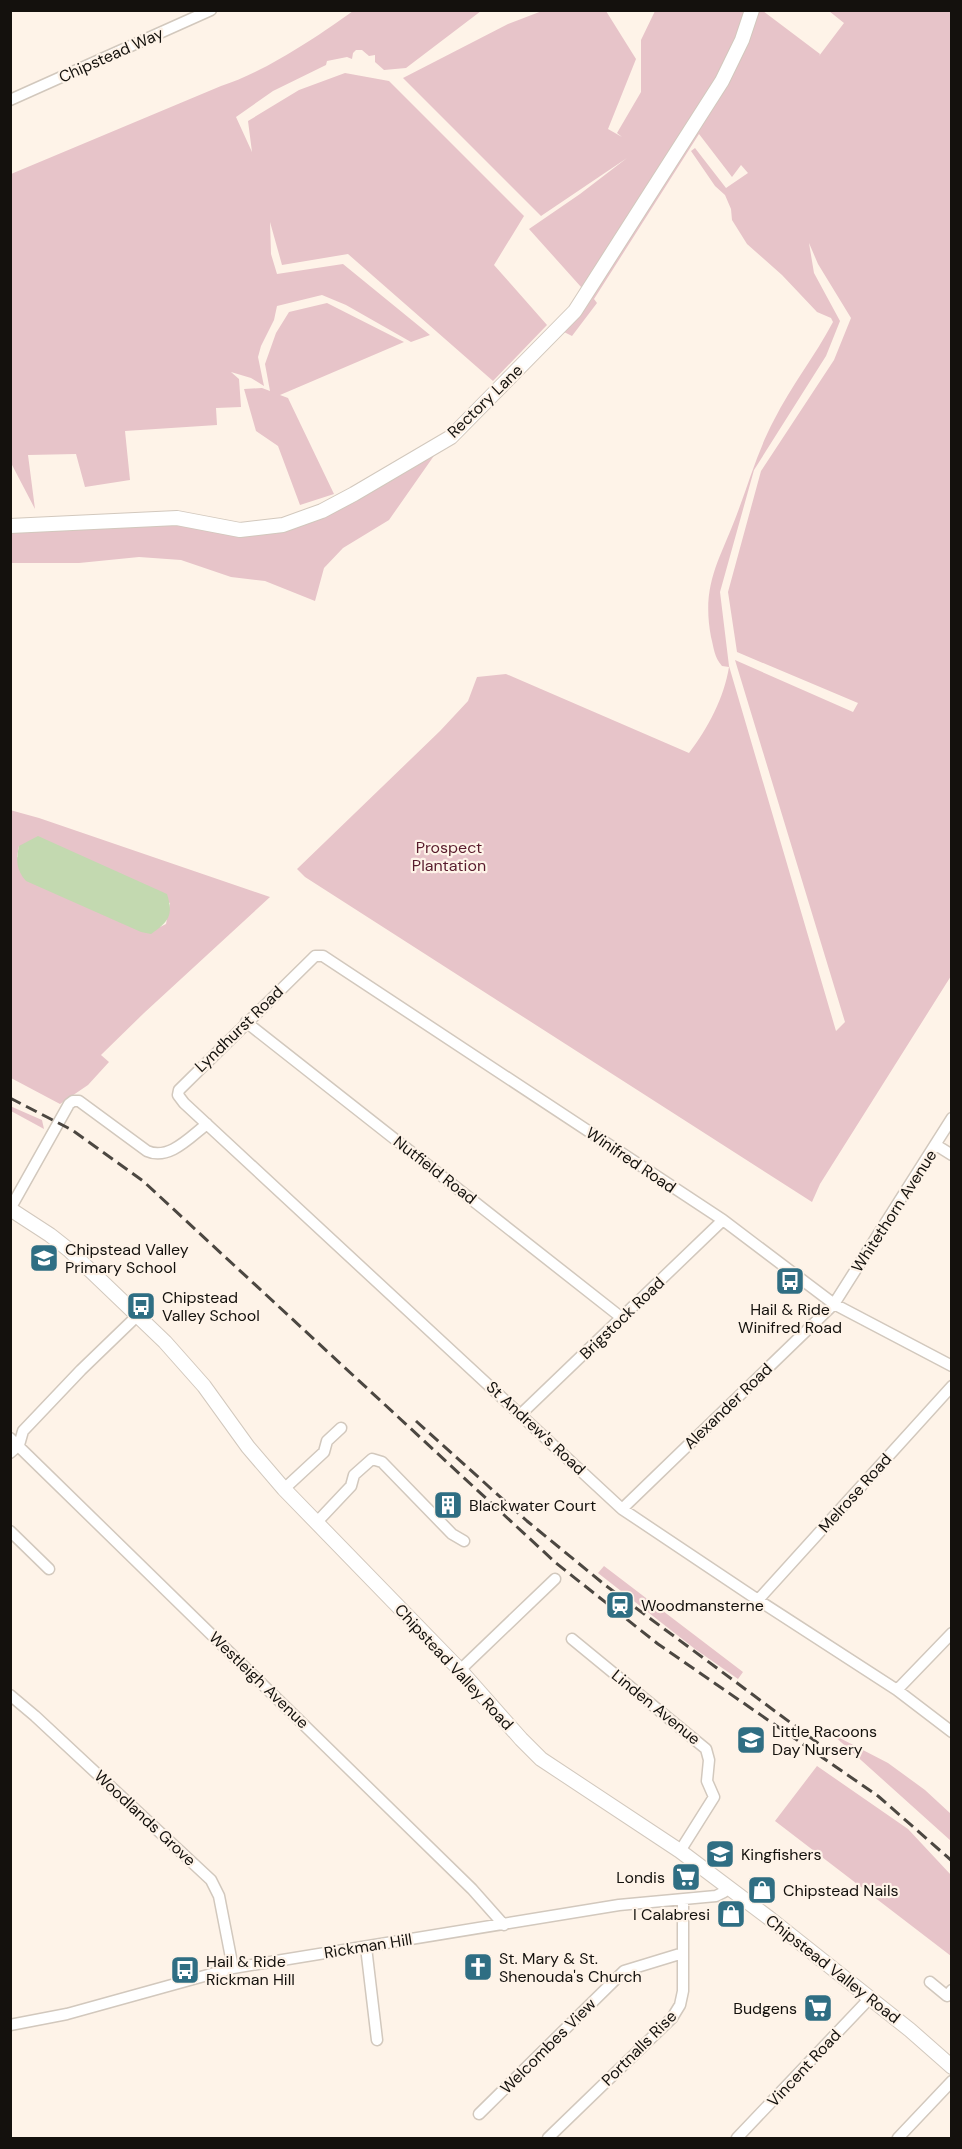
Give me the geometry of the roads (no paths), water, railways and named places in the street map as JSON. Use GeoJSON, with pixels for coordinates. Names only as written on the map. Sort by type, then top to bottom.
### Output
{"type":"FeatureCollection","features":[{"type":"Feature","properties":{"kind":"main road","name":"Rectory Lane"},"geometry":{"type":"LineString","coordinates":[[10,526],[177,518],[240,530],[283,525],[322,511],[451,437],[575,311],[722,81],[742,40],[752,10]]}},
{"type":"Feature","properties":{"kind":"main road","name":"Chipstead Valley Road"},"geometry":{"type":"LineString","coordinates":[[10,1209],[50,1234],[138,1315],[204,1386],[248,1447],[284,1489],[460,1670],[541,1759],[680,1851],[727,1886],[800,1941],[951,2065]]}},
{"type":"Feature","properties":{"kind":"street","name":"Chipstead Way"},"geometry":{"type":"LineString","coordinates":[[10,100],[211,10]]}},
{"type":"Feature","properties":{"kind":"street","name":"Winifred Road"},"geometry":{"type":"LineString","coordinates":[[312,959],[319,955],[327,957],[723,1220],[834,1304],[951,1366]]}},
{"type":"Feature","properties":{"kind":"street","name":"Lyndhurst Road"},"geometry":{"type":"LineString","coordinates":[[183,1103],[178,1095],[180,1087],[312,959]]}},
{"type":"Feature","properties":{"kind":"street","name":"Nutfield Road"},"geometry":{"type":"LineString","coordinates":[[246,1022],[622,1318]]}},
{"type":"Feature","properties":{"kind":"street"},"geometry":{"type":"LineString","coordinates":[[10,1209],[70,1102],[79,1101],[147,1151],[157,1154],[172,1150],[207,1124]]}},
{"type":"Feature","properties":{"kind":"street","name":"St Andrew's Road"},"geometry":{"type":"LineString","coordinates":[[183,1103],[622,1509],[897,1690],[951,1732]]}},
{"type":"Feature","properties":{"kind":"street","name":"Whitethorn Avenue"},"geometry":{"type":"LineString","coordinates":[[834,1304],[951,1118]]}},
{"type":"Feature","properties":{"kind":"street"},"geometry":{"type":"LineString","coordinates":[[936,1145],[951,1155]]}},
{"type":"Feature","properties":{"kind":"street","name":"Brigstock Road"},"geometry":{"type":"LineString","coordinates":[[521,1414],[723,1220]]}},
{"type":"Feature","properties":{"kind":"street","name":"Alexander Road"},"geometry":{"type":"LineString","coordinates":[[622,1509],[834,1304]]}},
{"type":"Feature","properties":{"kind":"street"},"geometry":{"type":"LineString","coordinates":[[10,1453],[15,1441],[23,1431],[138,1315]]}},
{"type":"Feature","properties":{"kind":"street","name":"Melrose Road"},"geometry":{"type":"LineString","coordinates":[[758,1600],[951,1386]]}},
{"type":"Feature","properties":{"kind":"street"},"geometry":{"type":"LineString","coordinates":[[284,1489],[324,1452],[327,1441],[341,1428]]}},
{"type":"Feature","properties":{"kind":"street","name":"Westleigh Avenue"},"geometry":{"type":"LineString","coordinates":[[15,1441],[472,1889],[504,1925]]}},
{"type":"Feature","properties":{"kind":"street"},"geometry":{"type":"LineString","coordinates":[[317,1522],[351,1486],[354,1475],[372,1459],[382,1462],[452,1534],[464,1541]]}},
{"type":"Feature","properties":{"kind":"street"},"geometry":{"type":"LineString","coordinates":[[10,1531],[49,1569]]}},
{"type":"Feature","properties":{"kind":"street"},"geometry":{"type":"LineString","coordinates":[[460,1670],[555,1579]]}},
{"type":"Feature","properties":{"kind":"street"},"geometry":{"type":"LineString","coordinates":[[897,1690],[951,1634]]}},
{"type":"Feature","properties":{"kind":"street","name":"Linden Avenue"},"geometry":{"type":"LineString","coordinates":[[572,1639],[706,1749],[709,1760],[707,1781],[714,1797],[680,1851]]}},
{"type":"Feature","properties":{"kind":"street","name":"Woodlands Grove"},"geometry":{"type":"LineString","coordinates":[[10,1695],[211,1880],[219,1896],[233,1968]]}},
{"type":"Feature","properties":{"kind":"street","name":"Rickman Hill"},"geometry":{"type":"LineString","coordinates":[[11,2024],[67,2014],[233,1968],[619,1905],[683,1901],[716,1896],[724,1892],[727,1886]]}},
{"type":"Feature","properties":{"kind":"street","name":"Portnalls Rise"},"geometry":{"type":"LineString","coordinates":[[548,2139],[676,2012],[682,1998],[683,1901]]}},
{"type":"Feature","properties":{"kind":"street"},"geometry":{"type":"LineString","coordinates":[[366,1947],[377,2040]]}},
{"type":"Feature","properties":{"kind":"street","name":"Welcombes View"},"geometry":{"type":"LineString","coordinates":[[480,2114],[624,1971],[683,1953]]}},
{"type":"Feature","properties":{"kind":"street"},"geometry":{"type":"LineString","coordinates":[[930,1982],[947,1996],[951,1990]]}},
{"type":"Feature","properties":{"kind":"street","name":"Vincent Road"},"geometry":{"type":"LineString","coordinates":[[737,2139],[870,1998]]}},
{"type":"Feature","properties":{"kind":"street"},"geometry":{"type":"LineString","coordinates":[[898,2139],[951,2081]]}},
{"type":"Feature","properties":{"kind":"railway"},"geometry":{"type":"LineString","coordinates":[[10,1098],[72,1130],[143,1181],[556,1563],[658,1644],[878,1796],[952,1861]]}},
{"type":"Feature","properties":{"kind":"railway"},"geometry":{"type":"LineString","coordinates":[[416,1421],[527,1521],[605,1585],[830,1752]]}},
{"type":"Feature","properties":{"kind":"place","name":"Chipstead Valley Primary School"},"geometry":{"type":"Point","coordinates":[44,1258]}},
{"type":"Feature","properties":{"kind":"place","name":"Hail & Ride Winifred Road"},"geometry":{"type":"Point","coordinates":[790,1281]}},
{"type":"Feature","properties":{"kind":"place","name":"Chipstead Valley School"},"geometry":{"type":"Point","coordinates":[141,1306]}},
{"type":"Feature","properties":{"kind":"place","name":"Blackwater Court"},"geometry":{"type":"Point","coordinates":[448,1505]}},
{"type":"Feature","properties":{"kind":"place","name":"Woodmansterne"},"geometry":{"type":"Point","coordinates":[620,1605]}},
{"type":"Feature","properties":{"kind":"place","name":"Little Racoons Day Nursery"},"geometry":{"type":"Point","coordinates":[751,1740]}},
{"type":"Feature","properties":{"kind":"place","name":"Kingfishers"},"geometry":{"type":"Point","coordinates":[720,1854]}},
{"type":"Feature","properties":{"kind":"place","name":"Londis"},"geometry":{"type":"Point","coordinates":[686,1877]}},
{"type":"Feature","properties":{"kind":"place","name":"Chipstead Nails"},"geometry":{"type":"Point","coordinates":[762,1890]}},
{"type":"Feature","properties":{"kind":"place","name":"I Calabresi"},"geometry":{"type":"Point","coordinates":[731,1914]}},
{"type":"Feature","properties":{"kind":"place","name":"St. Mary & St. Shenouda's Church"},"geometry":{"type":"Point","coordinates":[478,1967]}},
{"type":"Feature","properties":{"kind":"place","name":"Hail & Ride Rickman Hill"},"geometry":{"type":"Point","coordinates":[185,1970]}},
{"type":"Feature","properties":{"kind":"place","name":"Budgens"},"geometry":{"type":"Point","coordinates":[818,2008]}},
{"type":"Feature","properties":{"kind":"park label","name":"Prospect Plantation"},"geometry":{"type":"Point","coordinates":[449,856]}}]}
